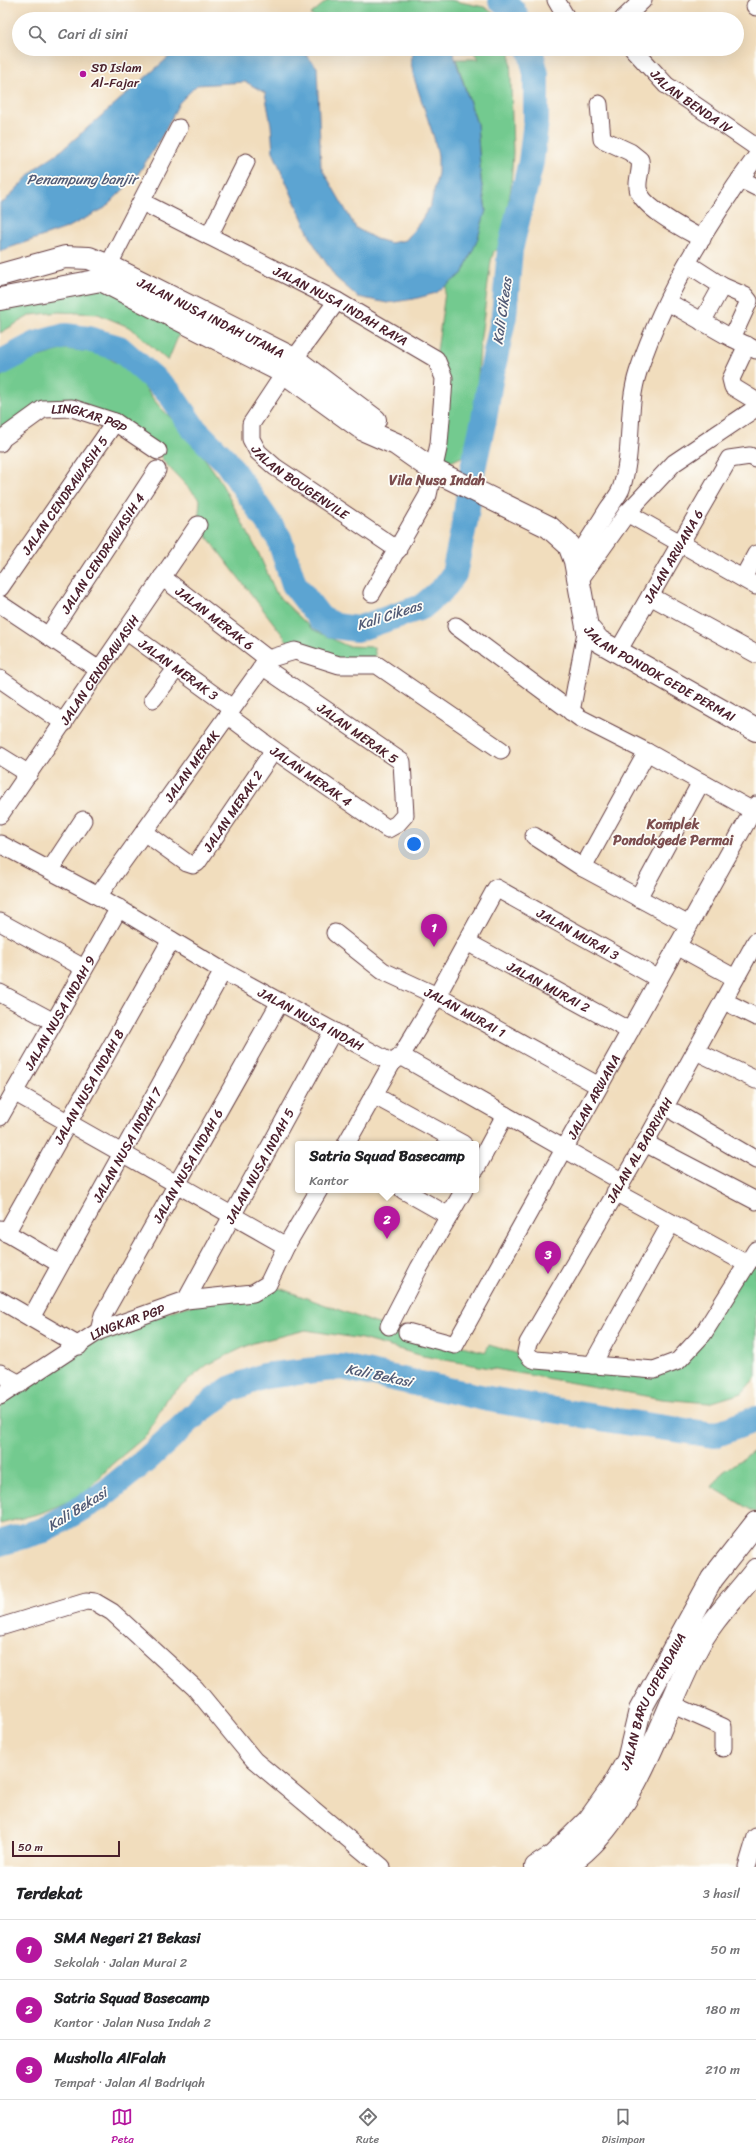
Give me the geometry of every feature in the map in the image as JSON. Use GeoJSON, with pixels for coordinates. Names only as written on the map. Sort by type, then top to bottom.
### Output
{"type":"FeatureCollection","features":[{"type":"Feature","properties":{"kind":"street"},"geometry":{"type":"LineString","coordinates":[[556,0],[562,12]]}},
{"type":"Feature","properties":{"kind":"street"},"geometry":{"type":"LineString","coordinates":[[630,12],[643,0]]}},
{"type":"Feature","properties":{"kind":"street","name":"JALAN BENDA IV"},"geometry":{"type":"LineString","coordinates":[[639,56],[666,85],[756,147]]}},
{"type":"Feature","properties":{"kind":"street"},"geometry":{"type":"LineString","coordinates":[[599,104],[602,139],[630,152],[640,160],[641,166],[638,187],[641,198],[670,220],[702,239]]}},
{"type":"Feature","properties":{"kind":"street"},"geometry":{"type":"LineString","coordinates":[[0,299],[105,273],[179,128]]}},
{"type":"Feature","properties":{"kind":"street"},"geometry":{"type":"LineString","coordinates":[[576,561],[620,490],[630,443],[632,405],[637,374],[648,344],[668,302],[702,239],[740,179],[756,157]]}},
{"type":"Feature","properties":{"kind":"street"},"geometry":{"type":"LineString","coordinates":[[210,236],[246,162]]}},
{"type":"Feature","properties":{"kind":"street"},"geometry":{"type":"LineString","coordinates":[[740,179],[756,187]]}},
{"type":"Feature","properties":{"kind":"street","name":"JALAN NUSA INDAH RAYA"},"geometry":{"type":"LineString","coordinates":[[142,202],[337,301],[436,359],[444,378],[438,473]]}},
{"type":"Feature","properties":{"kind":"street","name":"JALAN NUSA INDAH UTAMA"},"geometry":{"type":"LineString","coordinates":[[0,275],[65,257],[89,258],[105,273],[290,366],[364,430],[396,444],[438,473]]}},
{"type":"Feature","properties":{"kind":"street"},"geometry":{"type":"LineString","coordinates":[[688,264],[722,286],[745,296],[749,301],[745,344],[731,379],[733,387],[756,401]]}},
{"type":"Feature","properties":{"kind":"street"},"geometry":{"type":"LineString","coordinates":[[702,322],[722,286]]}},
{"type":"Feature","properties":{"kind":"street","name":"JALAN BOUGENVILE"},"geometry":{"type":"LineString","coordinates":[[337,301],[290,366],[251,424],[250,438],[258,452],[275,467],[398,550]]}},
{"type":"Feature","properties":{"kind":"street"},"geometry":{"type":"LineString","coordinates":[[668,302],[702,322],[745,344]]}},
{"type":"Feature","properties":{"kind":"street","name":"LINGKAR PGP"},"geometry":{"type":"LineString","coordinates":[[0,442],[3,438],[43,409],[72,408],[115,422],[158,451]]}},
{"type":"Feature","properties":{"kind":"street"},"geometry":{"type":"LineString","coordinates":[[578,582],[627,513],[674,463],[756,408]]}},
{"type":"Feature","properties":{"kind":"street","name":"JALAN CENDRAWASIH 5"},"geometry":{"type":"LineString","coordinates":[[0,588],[115,422]]}},
{"type":"Feature","properties":{"kind":"street","name":"JALAN ARWANA 6"},"geometry":{"type":"LineString","coordinates":[[617,653],[729,459],[750,456],[756,459]]}},
{"type":"Feature","properties":{"kind":"street","name":"JALAN CENDRAWASIH 4"},"geometry":{"type":"LineString","coordinates":[[48,636],[157,470]]}},
{"type":"Feature","properties":{"kind":"street"},"geometry":{"type":"LineString","coordinates":[[372,593],[398,550],[428,495],[438,473]]}},
{"type":"Feature","properties":{"kind":"street","name":"JALAN PONDOK GEDE PERMAI"},"geometry":{"type":"LineString","coordinates":[[438,473],[549,527],[569,545],[576,561],[578,582],[587,627],[599,641],[617,653],[756,730]]}},
{"type":"Feature","properties":{"kind":"street"},"geometry":{"type":"LineString","coordinates":[[627,513],[750,582],[756,554]]}},
{"type":"Feature","properties":{"kind":"street","name":"JALAN CENDRAWASIH"},"geometry":{"type":"LineString","coordinates":[[0,815],[198,525]]}},
{"type":"Feature","properties":{"kind":"street","name":"JALAN MERAK 6"},"geometry":{"type":"LineString","coordinates":[[162,577],[265,663]]}},
{"type":"Feature","properties":{"kind":"street"},"geometry":{"type":"LineString","coordinates":[[650,596],[756,654]]}},
{"type":"Feature","properties":{"kind":"street"},"geometry":{"type":"LineString","coordinates":[[0,604],[99,670]]}},
{"type":"Feature","properties":{"kind":"street"},"geometry":{"type":"LineString","coordinates":[[456,626],[571,712],[701,782],[754,808]]}},
{"type":"Feature","properties":{"kind":"street"},"geometry":{"type":"LineString","coordinates":[[571,712],[587,627]]}},
{"type":"Feature","properties":{"kind":"street","name":"JALAN MERAK 3"},"geometry":{"type":"LineString","coordinates":[[126,631],[177,668],[229,712]]}},
{"type":"Feature","properties":{"kind":"street"},"geometry":{"type":"LineString","coordinates":[[265,663],[295,651],[339,665],[377,665],[501,750]]}},
{"type":"Feature","properties":{"kind":"street","name":"JALAN MERAK"},"geometry":{"type":"LineString","coordinates":[[98,896],[265,663]]}},
{"type":"Feature","properties":{"kind":"street","name":"JALAN MERAK 5"},"geometry":{"type":"LineString","coordinates":[[265,663],[402,762],[405,815],[397,824]]}},
{"type":"Feature","properties":{"kind":"street"},"geometry":{"type":"LineString","coordinates":[[153,700],[177,668]]}},
{"type":"Feature","properties":{"kind":"street"},"geometry":{"type":"LineString","coordinates":[[0,680],[64,723]]}},
{"type":"Feature","properties":{"kind":"street","name":"JALAN MERAK 4"},"geometry":{"type":"LineString","coordinates":[[229,712],[274,750],[388,829],[397,824]]}},
{"type":"Feature","properties":{"kind":"street","name":"JALAN MERAK 2"},"geometry":{"type":"LineString","coordinates":[[144,832],[187,863],[192,865],[197,863],[274,750]]}},
{"type":"Feature","properties":{"kind":"street"},"geometry":{"type":"LineString","coordinates":[[583,868],[647,752]]}},
{"type":"Feature","properties":{"kind":"street"},"geometry":{"type":"LineString","coordinates":[[0,756],[29,774]]}},
{"type":"Feature","properties":{"kind":"street"},"geometry":{"type":"LineString","coordinates":[[638,898],[701,782]]}},
{"type":"Feature","properties":{"kind":"street","name":"JALAN ARWANA"},"geometry":{"type":"LineString","coordinates":[[407,1332],[455,1345],[754,808]]}},
{"type":"Feature","properties":{"kind":"street"},"geometry":{"type":"LineString","coordinates":[[50,870],[83,820]]}},
{"type":"Feature","properties":{"kind":"street"},"geometry":{"type":"LineString","coordinates":[[534,836],[583,868],[689,925]]}},
{"type":"Feature","properties":{"kind":"street","name":"JALAN NUSA INDAH"},"geometry":{"type":"LineString","coordinates":[[0,844],[98,896],[223,971],[333,1031],[396,1060],[505,1115],[564,1150],[671,1223],[747,1264]]}},
{"type":"Feature","properties":{"kind":"street","name":"JALAN MURAI 3"},"geometry":{"type":"LineString","coordinates":[[467,942],[496,888],[659,979]]}},
{"type":"Feature","properties":{"kind":"street","name":"JALAN NUSA INDAH 9"},"geometry":{"type":"LineString","coordinates":[[0,1117],[119,908]]}},
{"type":"Feature","properties":{"kind":"street"},"geometry":{"type":"LineString","coordinates":[[0,922],[84,968]]}},
{"type":"Feature","properties":{"kind":"street","name":"JALAN MURAI 1"},"geometry":{"type":"LineString","coordinates":[[335,933],[383,971],[437,996],[599,1086]]}},
{"type":"Feature","properties":{"kind":"street","name":"JALAN NUSA INDAH 8"},"geometry":{"type":"LineString","coordinates":[[3,1231],[68,1124],[171,940]]}},
{"type":"Feature","properties":{"kind":"street","name":"JALAN AL BADRIYAH"},"geometry":{"type":"LineString","coordinates":[[592,1365],[530,1358],[526,1352],[528,1343],[645,1142],[756,941]]}},
{"type":"Feature","properties":{"kind":"street"},"geometry":{"type":"LineString","coordinates":[[348,1141],[373,1095],[437,996],[467,942]]}},
{"type":"Feature","properties":{"kind":"street","name":"JALAN MURAI 2"},"geometry":{"type":"LineString","coordinates":[[467,942],[630,1031]]}},
{"type":"Feature","properties":{"kind":"street"},"geometry":{"type":"LineString","coordinates":[[678,946],[735,978]]}},
{"type":"Feature","properties":{"kind":"street","name":"JALAN NUSA INDAH 7"},"geometry":{"type":"LineString","coordinates":[[31,1318],[223,971]]}},
{"type":"Feature","properties":{"kind":"street"},"geometry":{"type":"LineString","coordinates":[[0,993],[54,1022]]}},
{"type":"Feature","properties":{"kind":"street"},"geometry":{"type":"LineString","coordinates":[[724,1001],[756,1017]]}},
{"type":"Feature","properties":{"kind":"street","name":"JALAN NUSA INDAH 6"},"geometry":{"type":"LineString","coordinates":[[99,1331],[103,1315],[280,1002]]}},
{"type":"Feature","properties":{"kind":"street","name":"JALAN NUSA INDAH 5"},"geometry":{"type":"LineString","coordinates":[[186,1300],[231,1214],[333,1031]]}},
{"type":"Feature","properties":{"kind":"street"},"geometry":{"type":"LineString","coordinates":[[696,1051],[756,1080]]}},
{"type":"Feature","properties":{"kind":"street"},"geometry":{"type":"LineString","coordinates":[[14,1092],[68,1124],[178,1184],[286,1246],[317,1193]]}},
{"type":"Feature","properties":{"kind":"street"},"geometry":{"type":"LineString","coordinates":[[373,1095],[457,1141]]}},
{"type":"Feature","properties":{"kind":"street"},"geometry":{"type":"LineString","coordinates":[[676,1113],[756,1160]]}},
{"type":"Feature","properties":{"kind":"street"},"geometry":{"type":"LineString","coordinates":[[479,1159],[505,1115]]}},
{"type":"Feature","properties":{"kind":"street"},"geometry":{"type":"LineString","coordinates":[[645,1142],[756,1201]]}},
{"type":"Feature","properties":{"kind":"street"},"geometry":{"type":"LineString","coordinates":[[408,1193],[449,1216]]}},
{"type":"Feature","properties":{"kind":"street"},"geometry":{"type":"LineString","coordinates":[[389,1326],[419,1268],[462,1193]]}},
{"type":"Feature","properties":{"kind":"street"},"geometry":{"type":"LineString","coordinates":[[671,1223],[592,1365],[654,1370],[678,1361],[703,1334],[756,1250]]}},
{"type":"Feature","properties":{"kind":"street"},"geometry":{"type":"LineString","coordinates":[[3,1231],[60,1264]]}},
{"type":"Feature","properties":{"kind":"street","name":"LINGKAR PGP"},"geometry":{"type":"LineString","coordinates":[[0,1396],[79,1346],[99,1331],[186,1300],[253,1293],[268,1284],[286,1246]]}},
{"type":"Feature","properties":{"kind":"street"},"geometry":{"type":"LineString","coordinates":[[0,1300],[79,1346]]}},
{"type":"Feature","properties":{"kind":"street"},"geometry":{"type":"LineString","coordinates":[[0,1373],[20,1384]]}},
{"type":"Feature","properties":{"kind":"street","name":"JALAN BARU CIPENDAWA"},"geometry":{"type":"LineString","coordinates":[[536,1867],[553,1856],[589,1820],[612,1788],[628,1760],[640,1710],[712,1579],[756,1523]]}},
{"type":"Feature","properties":{"kind":"street","name":"JALAN BARU CIPENDAWA"},"geometry":{"type":"LineString","coordinates":[[569,1865],[597,1838],[621,1806],[641,1770],[696,1649],[708,1630],[756,1570]]}},
{"type":"Feature","properties":{"kind":"street"},"geometry":{"type":"LineString","coordinates":[[0,1627],[78,1602],[95,1602],[108,1609],[195,1688],[254,1760],[382,1867]]}},
{"type":"Feature","properties":{"kind":"street"},"geometry":{"type":"LineString","coordinates":[[671,1704],[723,1727],[722,1748]]}},
{"type":"Feature","properties":{"kind":"street"},"geometry":{"type":"LineString","coordinates":[[747,1867],[756,1837]]}},
{"type":"Feature","properties":{"kind":"green space"},"geometry":{"type":"Polygon","coordinates":[[[328,0],[450,0],[484,7],[492,12],[314,12],[328,0]]]}},
{"type":"Feature","properties":{"kind":"green space"},"geometry":{"type":"Polygon","coordinates":[[[477,56],[510,56],[513,152],[511,188],[500,249],[494,251],[491,261],[480,344],[476,411],[468,454],[433,470],[439,444],[436,359],[446,285],[462,274],[486,210],[481,180],[477,124],[456,59],[479,59],[477,56]]]}},
{"type":"Feature","properties":{"kind":"green space"},"geometry":{"type":"Polygon","coordinates":[[[101,280],[184,322],[168,361],[131,328],[98,314],[59,312],[31,315],[0,333],[0,299],[101,280]]]}},
{"type":"Feature","properties":{"kind":"green space"},"geometry":{"type":"Polygon","coordinates":[[[65,349],[101,353],[134,374],[159,406],[188,435],[218,477],[258,552],[277,595],[312,629],[347,646],[374,647],[377,665],[295,651],[198,525],[200,500],[164,462],[158,451],[115,422],[43,409],[0,443],[0,377],[28,360],[65,349]]]}},
{"type":"Feature","properties":{"kind":"green space"},"geometry":{"type":"Polygon","coordinates":[[[756,1250],[756,1377],[742,1393],[709,1403],[662,1399],[423,1356],[362,1339],[306,1330],[253,1343],[207,1365],[166,1399],[147,1435],[111,1465],[84,1495],[41,1513],[0,1524],[0,1396],[99,1331],[268,1284],[375,1323],[485,1352],[489,1345],[538,1360],[592,1365],[678,1361],[756,1250]]]}},
{"type":"Feature","properties":{"kind":"green space"},"geometry":{"type":"Polygon","coordinates":[[[756,1450],[756,1513],[712,1487],[723,1472],[756,1450]]]}},
{"type":"Feature","properties":{"kind":"water","name":"Penampung banjir"},"geometry":{"type":"Polygon","coordinates":[[[170,56],[307,56],[317,67],[321,167],[356,228],[376,239],[390,243],[406,240],[420,222],[431,204],[438,173],[438,156],[434,138],[414,78],[411,63],[412,56],[454,56],[477,124],[481,180],[486,210],[477,241],[462,274],[436,293],[414,299],[387,303],[358,297],[335,277],[312,241],[273,152],[271,125],[265,93],[246,82],[197,85],[179,103],[165,131],[137,176],[105,208],[67,228],[0,251],[0,203],[4,202],[37,167],[62,150],[170,56]]]}},
{"type":"Feature","properties":{"kind":"waterway","name":"Kali Cikeas"},"geometry":{"type":"LineString","coordinates":[[501,0],[514,12]]}},
{"type":"Feature","properties":{"kind":"waterway","name":"Kali Cikeas"},"geometry":{"type":"LineString","coordinates":[[0,363],[36,344],[65,336],[88,339],[119,348],[169,392],[194,429],[226,461],[279,538],[294,584],[320,618],[335,626],[357,629],[422,607],[444,588],[454,574],[465,521],[472,473],[504,316],[510,250],[531,162],[536,121],[536,74],[532,56]]}},
{"type":"Feature","properties":{"kind":"waterway","name":"Kali Bekasi"},"geometry":{"type":"LineString","coordinates":[[0,1543],[44,1530],[99,1498],[146,1460],[198,1412],[230,1389],[264,1376],[342,1367],[489,1399],[618,1421],[714,1435],[756,1419]]}},
{"type":"Feature","properties":{"kind":"place","name":"SD Islam Al-Fajar"},"geometry":{"type":"Point","coordinates":[83,74]}},
{"type":"Feature","properties":{"kind":"place","name":"SMA Negeri 21 Bekasi"},"geometry":{"type":"Point","coordinates":[434,947]}},
{"type":"Feature","properties":{"kind":"place","name":"Satria Squad Basecamp"},"geometry":{"type":"Point","coordinates":[387,1239]}},
{"type":"Feature","properties":{"kind":"place","name":"Musholla AlFalah"},"geometry":{"type":"Point","coordinates":[548,1274]}},
{"type":"Feature","properties":{"kind":"district","name":"Vila Nusa Indah"},"geometry":{"type":"Point","coordinates":[437,480]}},
{"type":"Feature","properties":{"kind":"district","name":"Komplek Pondokgede Permai"},"geometry":{"type":"Point","coordinates":[673,832]}}]}
